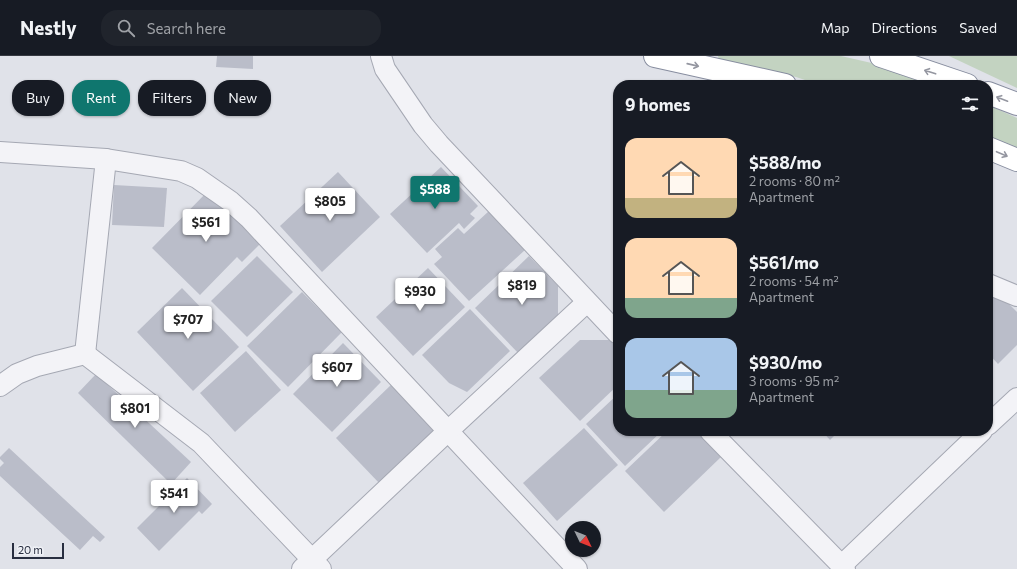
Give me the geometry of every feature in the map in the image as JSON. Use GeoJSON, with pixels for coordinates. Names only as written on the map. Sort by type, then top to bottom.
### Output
{"type":"FeatureCollection","features":[{"type":"Feature","properties":{"kind":"highway"},"geometry":{"type":"LineString","coordinates":[[655,56],[763,80]]}},
{"type":"Feature","properties":{"kind":"highway"},"geometry":{"type":"LineString","coordinates":[[881,56],[952,80]]}},
{"type":"Feature","properties":{"kind":"highway"},"geometry":{"type":"LineString","coordinates":[[993,95],[1017,104]]}},
{"type":"Feature","properties":{"kind":"highway"},"geometry":{"type":"LineString","coordinates":[[993,150],[1017,160]]}},
{"type":"Feature","properties":{"kind":"street"},"geometry":{"type":"LineString","coordinates":[[381,56],[385,69],[431,134],[613,329]]}},
{"type":"Feature","properties":{"kind":"street"},"geometry":{"type":"LineString","coordinates":[[0,152],[106,159],[181,171],[197,178],[230,201],[254,224],[577,569]]}},
{"type":"Feature","properties":{"kind":"street"},"geometry":{"type":"LineString","coordinates":[[85,354],[106,159]]}},
{"type":"Feature","properties":{"kind":"street"},"geometry":{"type":"LineString","coordinates":[[993,286],[1017,296]]}},
{"type":"Feature","properties":{"kind":"street"},"geometry":{"type":"LineString","coordinates":[[85,354],[201,443],[312,566],[448,431],[587,302]]}},
{"type":"Feature","properties":{"kind":"street"},"geometry":{"type":"LineString","coordinates":[[0,386],[17,374],[37,366],[85,354]]}},
{"type":"Feature","properties":{"kind":"street"},"geometry":{"type":"LineString","coordinates":[[993,421],[1017,398]]}},
{"type":"Feature","properties":{"kind":"street"},"geometry":{"type":"LineString","coordinates":[[715,436],[844,567],[977,436]]}},
{"type":"Feature","properties":{"kind":"green space"},"geometry":{"type":"Polygon","coordinates":[[[718,56],[841,56],[876,64],[919,80],[805,80],[719,60],[718,56]]]}},
{"type":"Feature","properties":{"kind":"green space"},"geometry":{"type":"Polygon","coordinates":[[[949,56],[1017,56],[1017,88],[949,56]]]}},
{"type":"Feature","properties":{"kind":"green space"},"geometry":{"type":"Polygon","coordinates":[[[993,107],[1017,118],[1017,153],[993,145],[993,107]]]}},
{"type":"Feature","properties":{"kind":"building"},"geometry":{"type":"Polygon","coordinates":[[[217,56],[253,56],[253,69],[216,67],[217,56]]]}},
{"type":"Feature","properties":{"kind":"building"},"geometry":{"type":"Polygon","coordinates":[[[441,167],[478,206],[470,214],[475,218],[464,229],[459,223],[427,253],[390,214],[441,167]]]}},
{"type":"Feature","properties":{"kind":"building"},"geometry":{"type":"Polygon","coordinates":[[[338,172],[380,217],[322,272],[280,226],[338,172]]]}},
{"type":"Feature","properties":{"kind":"building"},"geometry":{"type":"Polygon","coordinates":[[[114,185],[167,188],[164,227],[112,225],[114,185]]]}},
{"type":"Feature","properties":{"kind":"building"},"geometry":{"type":"Polygon","coordinates":[[[209,190],[262,242],[242,262],[237,257],[200,295],[152,248],[209,190]]]}},
{"type":"Feature","properties":{"kind":"building"},"geometry":{"type":"Polygon","coordinates":[[[489,211],[525,250],[469,301],[434,264],[442,257],[435,249],[458,228],[464,234],[489,211]]]}},
{"type":"Feature","properties":{"kind":"building"},"geometry":{"type":"Polygon","coordinates":[[[257,256],[293,292],[247,337],[211,301],[257,256]]]}},
{"type":"Feature","properties":{"kind":"building"},"geometry":{"type":"Polygon","coordinates":[[[529,256],[558,286],[558,319],[520,355],[475,308],[529,256]]]}},
{"type":"Feature","properties":{"kind":"building"},"geometry":{"type":"Polygon","coordinates":[[[428,268],[465,307],[413,356],[376,317],[428,268]]]}},
{"type":"Feature","properties":{"kind":"building"},"geometry":{"type":"Polygon","coordinates":[[[182,288],[239,347],[193,391],[137,332],[182,288]]]}},
{"type":"Feature","properties":{"kind":"building"},"geometry":{"type":"Polygon","coordinates":[[[302,292],[342,332],[288,387],[247,346],[302,292]]]}},
{"type":"Feature","properties":{"kind":"building"},"geometry":{"type":"Polygon","coordinates":[[[997,292],[1017,312],[1017,345],[998,364],[993,358],[993,296],[997,292]]]}},
{"type":"Feature","properties":{"kind":"building"},"geometry":{"type":"Polygon","coordinates":[[[470,309],[510,351],[467,392],[449,383],[422,355],[470,309]]]}},
{"type":"Feature","properties":{"kind":"building"},"geometry":{"type":"Polygon","coordinates":[[[580,340],[609,340],[613,344],[613,390],[580,421],[539,378],[580,340]]]}},
{"type":"Feature","properties":{"kind":"building"},"geometry":{"type":"Polygon","coordinates":[[[343,343],[381,382],[332,432],[293,394],[343,343]]]}},
{"type":"Feature","properties":{"kind":"building"},"geometry":{"type":"Polygon","coordinates":[[[246,351],[281,390],[235,432],[200,393],[246,351]]]}},
{"type":"Feature","properties":{"kind":"building"},"geometry":{"type":"Polygon","coordinates":[[[96,374],[191,462],[171,484],[78,393],[96,374]]]}},
{"type":"Feature","properties":{"kind":"building"},"geometry":{"type":"Polygon","coordinates":[[[392,384],[437,431],[381,485],[336,438],[392,384]]]}},
{"type":"Feature","properties":{"kind":"building"},"geometry":{"type":"Polygon","coordinates":[[[613,399],[613,436],[657,436],[625,466],[586,424],[613,399]]]}},
{"type":"Feature","properties":{"kind":"building"},"geometry":{"type":"Polygon","coordinates":[[[584,428],[618,465],[557,521],[523,483],[584,428]]]}},
{"type":"Feature","properties":{"kind":"building"},"geometry":{"type":"Polygon","coordinates":[[[662,436],[702,436],[721,457],[664,512],[625,471],[662,436]]]}},
{"type":"Feature","properties":{"kind":"building"},"geometry":{"type":"Polygon","coordinates":[[[826,436],[834,436],[830,440],[826,436]]]}},
{"type":"Feature","properties":{"kind":"building"},"geometry":{"type":"Polygon","coordinates":[[[9,448],[105,537],[100,542],[93,536],[80,550],[0,476],[0,467],[4,463],[0,457],[9,448]]]}},
{"type":"Feature","properties":{"kind":"building"},"geometry":{"type":"Polygon","coordinates":[[[187,478],[212,504],[202,514],[199,511],[159,551],[137,528],[187,478]]]}}]}
